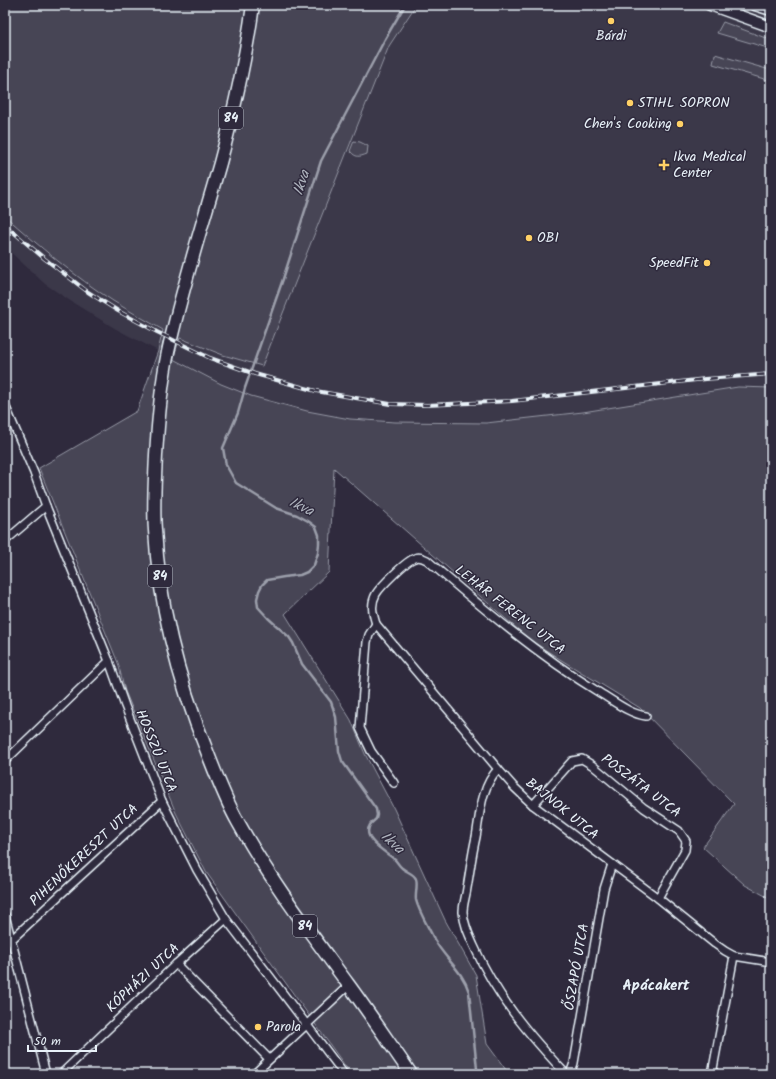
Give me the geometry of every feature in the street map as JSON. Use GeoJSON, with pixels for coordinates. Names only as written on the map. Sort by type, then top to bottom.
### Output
{"type":"FeatureCollection","features":[{"type":"Feature","properties":{"kind":"main road","name":"84"},"geometry":{"type":"LineString","coordinates":[[253,5],[247,46],[236,100],[183,292],[168,354],[159,414],[154,495],[155,531],[164,602],[178,670],[197,726],[218,779],[237,820],[296,914],[349,985],[411,1074]]}},
{"type":"Feature","properties":{"kind":"main road"},"geometry":{"type":"LineString","coordinates":[[710,5],[771,27]]}},
{"type":"Feature","properties":{"kind":"main road"},"geometry":{"type":"LineString","coordinates":[[755,5],[771,10]]}},
{"type":"Feature","properties":{"kind":"street","name":"HOSSZÚ UTCA"},"geometry":{"type":"LineString","coordinates":[[5,405],[34,473],[109,661],[162,801],[197,870],[226,919],[344,1074]]}},
{"type":"Feature","properties":{"kind":"street"},"geometry":{"type":"LineString","coordinates":[[5,541],[46,506]]}},
{"type":"Feature","properties":{"kind":"street","name":"LEHÁR FERENC UTCA"},"geometry":{"type":"LineString","coordinates":[[384,584],[412,559],[417,557],[427,560],[527,644],[610,699],[636,714],[646,716]]}},
{"type":"Feature","properties":{"kind":"street","name":"BAJNOK UTCA"},"geometry":{"type":"LineString","coordinates":[[384,584],[375,594],[371,609],[376,624],[514,787],[533,805],[658,898],[725,951],[734,956],[771,962]]}},
{"type":"Feature","properties":{"kind":"street"},"geometry":{"type":"LineString","coordinates":[[376,624],[366,642],[360,728],[371,751],[394,783]]}},
{"type":"Feature","properties":{"kind":"street"},"geometry":{"type":"LineString","coordinates":[[5,761],[109,661]]}},
{"type":"Feature","properties":{"kind":"street","name":"POSZÁTA UTCA"},"geometry":{"type":"LineString","coordinates":[[533,805],[572,761],[582,759],[592,765],[644,808],[679,831],[686,841],[685,850],[658,898]]}},
{"type":"Feature","properties":{"kind":"street"},"geometry":{"type":"LineString","coordinates":[[498,769],[493,774],[485,788],[463,911],[465,925],[479,956],[503,1000],[546,1053],[566,1074]]}},
{"type":"Feature","properties":{"kind":"street","name":"PIHENŐKERESZT UTCA"},"geometry":{"type":"LineString","coordinates":[[8,941],[162,801]]}},
{"type":"Feature","properties":{"kind":"street","name":"ŐSZAPÓ UTCA"},"geometry":{"type":"LineString","coordinates":[[570,1074],[574,1064],[604,889],[612,864]]}},
{"type":"Feature","properties":{"kind":"street"},"geometry":{"type":"LineString","coordinates":[[5,915],[8,941],[46,1074]]}},
{"type":"Feature","properties":{"kind":"street","name":"KÓPHÁZI UTCA"},"geometry":{"type":"LineString","coordinates":[[61,1074],[176,964],[226,919]]}},
{"type":"Feature","properties":{"kind":"street"},"geometry":{"type":"LineString","coordinates":[[712,1074],[734,956]]}},
{"type":"Feature","properties":{"kind":"street"},"geometry":{"type":"LineString","coordinates":[[176,964],[268,1059]]}},
{"type":"Feature","properties":{"kind":"street"},"geometry":{"type":"LineString","coordinates":[[254,1074],[268,1059],[308,1025],[349,985]]}},
{"type":"Feature","properties":{"kind":"shaded area"},"geometry":{"type":"Polygon","coordinates":[[[5,5],[416,5],[389,46],[262,366],[223,355],[180,338],[173,359],[221,384],[251,396],[307,411],[350,419],[395,422],[486,423],[583,412],[738,387],[771,388],[771,899],[745,885],[703,847],[734,804],[640,708],[530,640],[334,468],[329,572],[285,614],[351,720],[365,754],[394,809],[445,920],[476,975],[487,1044],[509,1074],[351,1074],[206,872],[176,813],[125,691],[118,663],[39,468],[137,411],[158,351],[163,330],[113,301],[84,281],[5,216],[5,5]]]}},
{"type":"Feature","properties":{"kind":"shaded area"},"geometry":{"type":"Polygon","coordinates":[[[416,5],[771,5],[771,388],[738,387],[583,412],[486,423],[395,422],[350,419],[307,411],[251,396],[221,384],[173,359],[180,338],[223,355],[262,366],[389,46],[416,5]]]}},
{"type":"Feature","properties":{"kind":"shaded area"},"geometry":{"type":"Polygon","coordinates":[[[723,22],[771,40],[771,49],[717,33],[723,22]]]}},
{"type":"Feature","properties":{"kind":"shaded area"},"geometry":{"type":"Polygon","coordinates":[[[715,54],[770,70],[771,81],[713,64],[715,54]]]}},
{"type":"Feature","properties":{"kind":"shaded area"},"geometry":{"type":"Polygon","coordinates":[[[354,141],[368,146],[367,154],[358,156],[354,155],[350,151],[354,141]]]}},
{"type":"Feature","properties":{"kind":"shaded area"},"geometry":{"type":"Polygon","coordinates":[[[5,216],[42,249],[113,301],[163,330],[158,351],[116,329],[45,284],[5,247],[5,216]]]}},
{"type":"Feature","properties":{"kind":"waterway","name":"Ikva"},"geometry":{"type":"LineString","coordinates":[[405,5],[385,39],[321,161],[238,413],[223,448],[226,465],[236,483],[276,508],[297,515],[316,527],[319,535],[319,544],[314,565],[307,572],[300,575],[267,580],[259,591],[257,599],[258,607],[289,637],[302,664],[331,702],[336,717],[339,751],[342,761],[376,809],[376,819],[370,825],[368,830],[369,835],[376,845],[395,860],[399,866],[415,877],[417,884],[417,905],[438,946],[458,971],[466,984],[469,992],[477,1069],[479,1074]]}},
{"type":"Feature","properties":{"kind":"railway"},"geometry":{"type":"LineString","coordinates":[[5,225],[45,259],[88,292],[118,311],[157,332],[210,358],[255,374],[316,391],[390,404],[427,405],[512,401],[705,379],[771,374]]}},
{"type":"Feature","properties":{"kind":"place","name":"Bárdi"},"geometry":{"type":"Point","coordinates":[611,21]}},
{"type":"Feature","properties":{"kind":"place","name":"STIHL SOPRON"},"geometry":{"type":"Point","coordinates":[630,103]}},
{"type":"Feature","properties":{"kind":"place","name":"Chen's Cooking"},"geometry":{"type":"Point","coordinates":[680,124]}},
{"type":"Feature","properties":{"kind":"place","name":"Ikva Medical Center"},"geometry":{"type":"Point","coordinates":[664,165]}},
{"type":"Feature","properties":{"kind":"place","name":"OBI"},"geometry":{"type":"Point","coordinates":[529,238]}},
{"type":"Feature","properties":{"kind":"place","name":"SpeedFit"},"geometry":{"type":"Point","coordinates":[707,263]}},
{"type":"Feature","properties":{"kind":"place","name":"Parola"},"geometry":{"type":"Point","coordinates":[258,1027]}},
{"type":"Feature","properties":{"kind":"district","name":"Apácakert"},"geometry":{"type":"Point","coordinates":[656,986]}}]}
